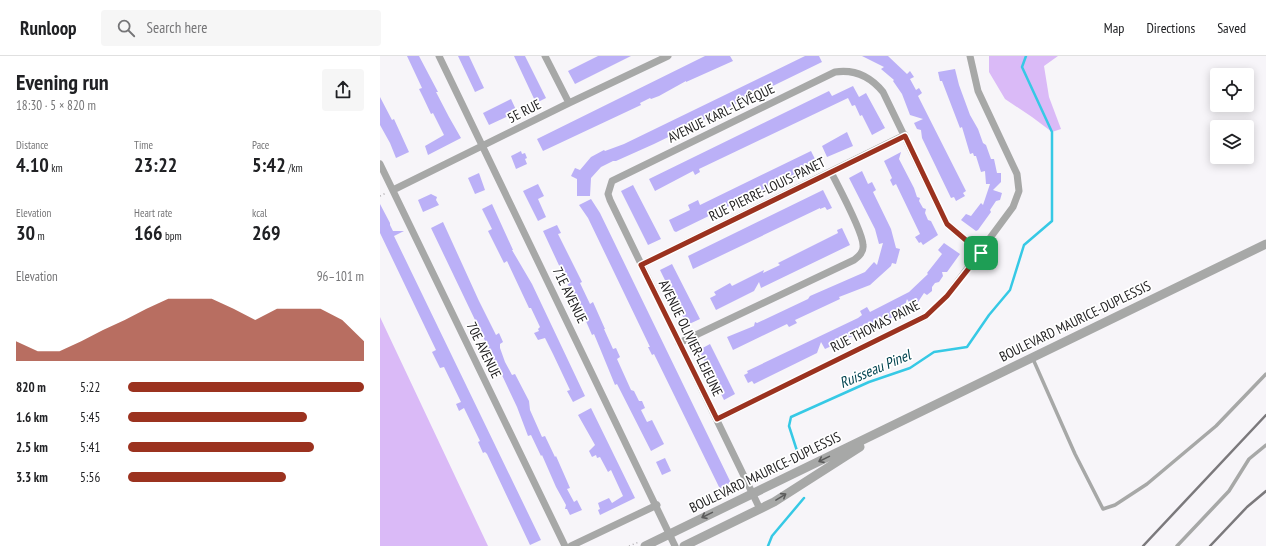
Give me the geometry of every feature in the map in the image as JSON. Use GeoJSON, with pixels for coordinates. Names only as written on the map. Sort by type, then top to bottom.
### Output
{"type":"FeatureCollection","features":[{"type":"Feature","properties":{"kind":"street","name":"71E AVENUE"},"geometry":{"type":"LineString","coordinates":[[439,56],[676,546]]}},
{"type":"Feature","properties":{"kind":"street"},"geometry":{"type":"LineString","coordinates":[[545,56],[569,103]]}},
{"type":"Feature","properties":{"kind":"street","name":"5E RUE"},"geometry":{"type":"LineString","coordinates":[[392,190],[668,56]]}},
{"type":"Feature","properties":{"kind":"street","name":"RUE THOMAS PAINE"},"geometry":{"type":"LineString","coordinates":[[717,419],[926,316],[947,296],[981,253],[1013,207],[1019,186],[1017,174],[978,91],[970,56]]}},
{"type":"Feature","properties":{"kind":"street","name":"AVENUE KARL-LÉVÊQUE"},"geometry":{"type":"LineString","coordinates":[[610,200],[608,194],[609,187],[612,181],[618,177],[834,72],[848,71],[868,77],[883,92],[905,136]]}},
{"type":"Feature","properties":{"kind":"street"},"geometry":{"type":"LineString","coordinates":[[905,136],[947,224],[981,253]]}},
{"type":"Feature","properties":{"kind":"street","name":"RUE PIERRE-LOUIS-PANET"},"geometry":{"type":"LineString","coordinates":[[641,265],[905,136]]}},
{"type":"Feature","properties":{"kind":"street","name":"70E AVENUE"},"geometry":{"type":"LineString","coordinates":[[380,164],[565,546]]}},
{"type":"Feature","properties":{"kind":"street"},"geometry":{"type":"LineString","coordinates":[[678,343],[854,260],[859,256],[863,250],[862,237],[831,172]]}},
{"type":"Feature","properties":{"kind":"street","name":"AVENUE OLIVIER-LEJEUNE"},"geometry":{"type":"LineString","coordinates":[[610,200],[678,343],[717,419],[760,509]]}},
{"type":"Feature","properties":{"kind":"street","name":"BOULEVARD MAURICE-DUPLESSIS"},"geometry":{"type":"LineString","coordinates":[[645,546],[1266,244]]}},
{"type":"Feature","properties":{"kind":"street","name":"BOULEVARD MAURICE-DUPLESSIS"},"geometry":{"type":"LineString","coordinates":[[684,546],[774,502],[897,424]]}},
{"type":"Feature","properties":{"kind":"street"},"geometry":{"type":"LineString","coordinates":[[571,546],[657,505]]}},
{"type":"Feature","properties":{"kind":"lane"},"geometry":{"type":"LineString","coordinates":[[1032,358],[1075,454],[1103,509],[1115,505],[1147,484],[1216,426],[1266,374]]}},
{"type":"Feature","properties":{"kind":"lane"},"geometry":{"type":"LineString","coordinates":[[1177,546],[1229,491],[1249,460],[1266,445]]}},
{"type":"Feature","properties":{"kind":"shaded area"},"geometry":{"type":"Polygon","coordinates":[[[989,56],[1058,56],[1044,66],[1049,97],[1061,129],[1052,132],[1005,99],[989,72],[989,56]]]}},
{"type":"Feature","properties":{"kind":"shaded area"},"geometry":{"type":"Polygon","coordinates":[[[380,317],[488,546],[380,546],[380,317]]]}},
{"type":"Feature","properties":{"kind":"building"},"geometry":{"type":"Polygon","coordinates":[[[407,56],[419,56],[438,92],[436,92],[461,138],[428,155],[425,146],[444,135],[433,113],[431,114],[419,89],[422,88],[407,56]]]}},
{"type":"Feature","properties":{"kind":"building"},"geometry":{"type":"Polygon","coordinates":[[[458,56],[469,56],[484,88],[475,92],[458,56]]]}},
{"type":"Feature","properties":{"kind":"building"},"geometry":{"type":"Polygon","coordinates":[[[514,56],[525,56],[546,98],[536,103],[514,56]]]}},
{"type":"Feature","properties":{"kind":"building"},"geometry":{"type":"Polygon","coordinates":[[[598,56],[631,56],[575,84],[568,71],[598,56]]]}},
{"type":"Feature","properties":{"kind":"building"},"geometry":{"type":"Polygon","coordinates":[[[705,56],[730,56],[733,61],[686,81],[659,96],[650,98],[640,103],[641,105],[543,151],[537,139],[705,56]]]}},
{"type":"Feature","properties":{"kind":"building"},"geometry":{"type":"Polygon","coordinates":[[[805,56],[819,56],[822,62],[654,144],[601,167],[591,178],[590,196],[577,196],[577,179],[571,176],[575,168],[580,170],[591,157],[604,150],[605,151],[624,144],[805,56]]]}},
{"type":"Feature","properties":{"kind":"building"},"geometry":{"type":"Polygon","coordinates":[[[862,56],[888,56],[907,74],[910,71],[914,77],[910,79],[916,90],[919,88],[922,93],[918,96],[966,191],[963,193],[965,196],[956,201],[954,197],[951,198],[922,138],[921,130],[917,129],[914,123],[923,119],[910,115],[902,94],[893,81],[894,80],[881,69],[884,67],[862,56]]]}},
{"type":"Feature","properties":{"kind":"building"},"geometry":{"type":"Polygon","coordinates":[[[955,69],[970,115],[978,129],[983,143],[986,145],[991,159],[994,159],[997,173],[1001,173],[1001,182],[993,190],[1002,193],[1000,200],[996,201],[990,210],[991,212],[976,231],[961,220],[966,214],[971,216],[981,203],[983,205],[990,184],[986,184],[985,171],[981,172],[976,156],[974,156],[973,153],[970,154],[962,127],[960,128],[942,81],[940,81],[938,72],[955,69]]]}},
{"type":"Feature","properties":{"kind":"building"},"geometry":{"type":"Polygon","coordinates":[[[853,86],[859,97],[866,93],[885,128],[872,135],[862,115],[860,116],[855,105],[852,106],[848,98],[699,169],[700,172],[695,175],[693,171],[655,191],[649,179],[829,91],[832,96],[853,86]]]}},
{"type":"Feature","properties":{"kind":"building"},"geometry":{"type":"Polygon","coordinates":[[[380,97],[392,120],[394,119],[409,152],[396,158],[380,125],[380,97]]]}},
{"type":"Feature","properties":{"kind":"building"},"geometry":{"type":"Polygon","coordinates":[[[511,99],[517,112],[489,125],[483,113],[511,99]]]}},
{"type":"Feature","properties":{"kind":"building"},"geometry":{"type":"Polygon","coordinates":[[[847,132],[853,146],[827,157],[822,146],[847,132]]]}},
{"type":"Feature","properties":{"kind":"building"},"geometry":{"type":"Polygon","coordinates":[[[521,151],[522,154],[525,153],[527,164],[516,169],[511,156],[521,151]]]}},
{"type":"Feature","properties":{"kind":"building"},"geometry":{"type":"Polygon","coordinates":[[[811,151],[817,163],[676,232],[674,231],[669,220],[690,210],[688,205],[698,200],[700,205],[811,151]]]}},
{"type":"Feature","properties":{"kind":"building"},"geometry":{"type":"Polygon","coordinates":[[[901,152],[899,159],[917,197],[920,198],[919,201],[923,208],[926,209],[925,213],[928,220],[931,221],[938,235],[923,245],[921,242],[919,243],[915,237],[920,234],[896,184],[893,186],[890,180],[892,178],[884,161],[901,152]]]}},
{"type":"Feature","properties":{"kind":"building"},"geometry":{"type":"Polygon","coordinates":[[[862,171],[868,184],[872,182],[876,190],[873,192],[891,229],[896,248],[900,249],[896,264],[892,263],[891,266],[870,285],[839,297],[840,299],[795,320],[797,323],[789,327],[787,324],[733,350],[727,337],[754,326],[755,322],[757,323],[808,299],[810,296],[865,272],[874,262],[877,265],[883,243],[879,244],[875,229],[849,178],[862,171]]]}},
{"type":"Feature","properties":{"kind":"building"},"geometry":{"type":"Polygon","coordinates":[[[479,173],[485,190],[475,194],[468,178],[479,173]]]}},
{"type":"Feature","properties":{"kind":"building"},"geometry":{"type":"Polygon","coordinates":[[[538,184],[544,196],[538,199],[546,217],[538,221],[523,191],[538,184]]]}},
{"type":"Feature","properties":{"kind":"building"},"geometry":{"type":"Polygon","coordinates":[[[633,185],[661,239],[648,245],[621,191],[633,185]]]}},
{"type":"Feature","properties":{"kind":"building"},"geometry":{"type":"Polygon","coordinates":[[[823,190],[832,208],[827,210],[825,207],[820,208],[693,269],[688,256],[823,190]]]}},
{"type":"Feature","properties":{"kind":"building"},"geometry":{"type":"Polygon","coordinates":[[[431,194],[437,197],[436,200],[439,205],[423,212],[418,200],[431,194]]]}},
{"type":"Feature","properties":{"kind":"building"},"geometry":{"type":"Polygon","coordinates":[[[591,199],[600,213],[731,484],[720,489],[654,354],[652,355],[648,347],[650,347],[588,218],[579,205],[591,199]]]}},
{"type":"Feature","properties":{"kind":"building"},"geometry":{"type":"Polygon","coordinates":[[[380,204],[393,231],[404,231],[394,236],[541,540],[530,545],[487,454],[485,452],[483,453],[478,442],[480,441],[464,408],[459,411],[456,404],[461,402],[444,367],[440,368],[432,352],[436,350],[380,233],[380,204]]]}},
{"type":"Feature","properties":{"kind":"building"},"geometry":{"type":"Polygon","coordinates":[[[492,204],[512,250],[532,284],[585,396],[573,402],[567,391],[570,390],[545,338],[538,340],[534,333],[539,331],[538,329],[540,327],[531,308],[529,308],[507,261],[504,263],[488,231],[492,229],[482,209],[492,204]]]}},
{"type":"Feature","properties":{"kind":"building"},"geometry":{"type":"Polygon","coordinates":[[[443,222],[496,335],[499,333],[503,342],[500,344],[500,348],[505,362],[512,375],[515,374],[529,401],[530,410],[542,437],[545,436],[555,457],[556,456],[570,488],[567,489],[574,502],[577,500],[582,510],[570,515],[567,509],[565,509],[566,505],[556,487],[542,455],[541,456],[531,435],[528,436],[517,407],[501,373],[499,374],[495,367],[487,345],[431,228],[443,222]]]}},
{"type":"Feature","properties":{"kind":"building"},"geometry":{"type":"Polygon","coordinates":[[[557,225],[561,233],[558,234],[582,282],[580,283],[590,304],[593,302],[613,349],[616,348],[620,357],[617,359],[631,390],[634,391],[639,401],[642,401],[645,408],[641,410],[647,422],[652,420],[664,444],[651,451],[617,384],[615,385],[594,334],[592,335],[543,231],[557,225]]]}},
{"type":"Feature","properties":{"kind":"building"},"geometry":{"type":"Polygon","coordinates":[[[842,228],[850,245],[761,288],[759,282],[754,291],[716,310],[710,298],[716,295],[714,292],[730,283],[732,286],[764,270],[763,273],[780,265],[778,263],[838,233],[837,230],[842,228]]]}},
{"type":"Feature","properties":{"kind":"building"},"geometry":{"type":"Polygon","coordinates":[[[944,243],[960,254],[947,272],[942,272],[943,276],[939,282],[935,283],[932,287],[932,291],[927,295],[924,293],[918,302],[911,306],[907,299],[903,312],[883,322],[876,319],[874,326],[825,349],[821,342],[817,353],[754,384],[752,381],[748,383],[744,375],[748,373],[747,371],[858,318],[862,315],[860,311],[867,307],[870,312],[909,292],[928,274],[927,273],[942,254],[938,250],[944,243]]]}},
{"type":"Feature","properties":{"kind":"building"},"geometry":{"type":"Polygon","coordinates":[[[672,264],[700,319],[687,325],[660,270],[672,264]]]}},
{"type":"Feature","properties":{"kind":"building"},"geometry":{"type":"Polygon","coordinates":[[[710,344],[735,394],[724,400],[699,350],[710,344]]]}},
{"type":"Feature","properties":{"kind":"building"},"geometry":{"type":"Polygon","coordinates":[[[591,408],[635,498],[600,515],[598,503],[609,498],[612,503],[623,496],[611,470],[608,472],[600,457],[597,458],[596,455],[592,457],[589,451],[595,445],[578,415],[591,408]]]}},
{"type":"Feature","properties":{"kind":"building"},"geometry":{"type":"Polygon","coordinates":[[[665,458],[671,471],[662,475],[656,462],[665,458]]]}},
{"type":"Feature","properties":{"kind":"waterway","name":"Ruisseau Pinel"},"geometry":{"type":"LineString","coordinates":[[798,454],[789,426],[791,417],[869,382],[910,368],[934,352],[967,347],[989,315],[1010,290],[1024,245],[1052,221],[1052,132],[1022,67],[1026,56]]}},
{"type":"Feature","properties":{"kind":"waterway","name":"Ruisseau Pinel"},"geometry":{"type":"LineString","coordinates":[[768,546],[772,536],[804,498]]}},
{"type":"Feature","properties":{"kind":"railway"},"geometry":{"type":"LineString","coordinates":[[1143,546],[1266,415]]}},
{"type":"Feature","properties":{"kind":"railway"},"geometry":{"type":"LineString","coordinates":[[1210,546],[1247,507],[1266,491]]}},
{"type":"Feature","properties":{"kind":"route"},"geometry":{"type":"LineString","coordinates":[[905,136],[947,224],[981,253],[947,296],[926,316],[899,331],[717,419],[678,343],[641,265],[905,136]]}}]}
